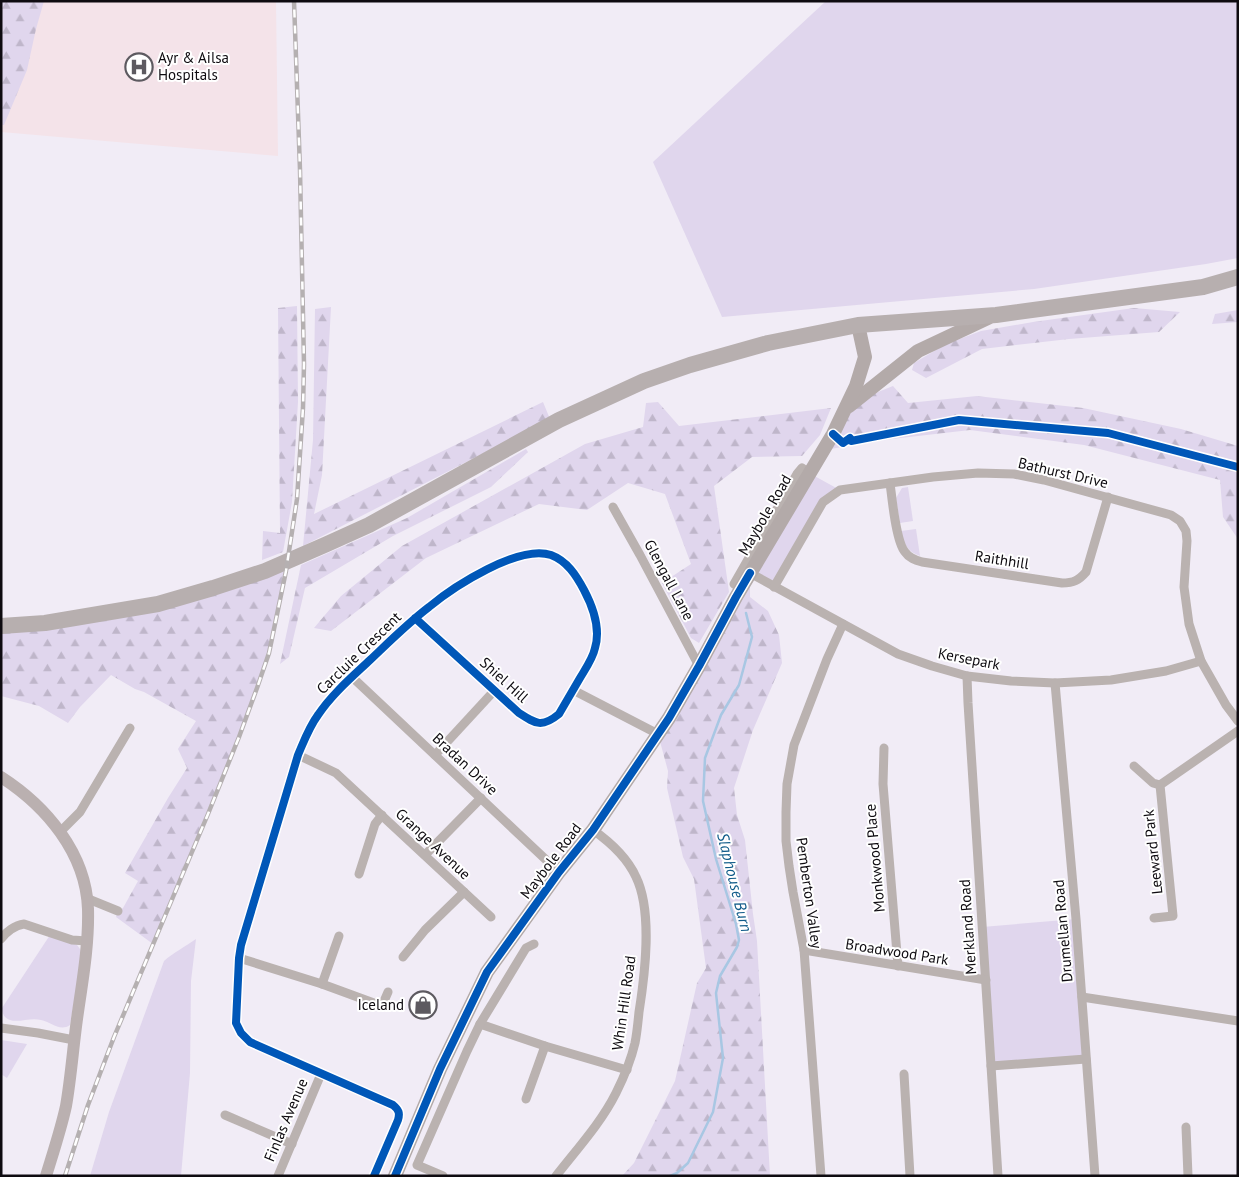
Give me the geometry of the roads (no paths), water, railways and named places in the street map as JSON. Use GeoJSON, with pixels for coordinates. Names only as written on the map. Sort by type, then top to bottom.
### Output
{"type":"FeatureCollection","features":[{"type":"Feature","properties":{"kind":"highway"},"geometry":{"type":"LineString","coordinates":[[1,626],[45,623],[158,604],[265,570],[369,525],[559,420],[644,381],[690,365],[768,343],[858,325],[996,315],[1203,287],[1238,277]]}},
{"type":"Feature","properties":{"kind":"main road","name":"Maybole Road"},"geometry":{"type":"LineString","coordinates":[[844,411],[918,351],[996,315]]}},
{"type":"Feature","properties":{"kind":"main road","name":"Maybole Road"},"geometry":{"type":"LineString","coordinates":[[395,1176],[440,1070],[487,972],[559,872],[593,830],[669,718],[741,588],[833,434],[856,386],[865,357],[858,325]]}},
{"type":"Feature","properties":{"kind":"street"},"geometry":{"type":"LineString","coordinates":[[741,588],[734,584],[797,474],[802,468],[809,473]]}},
{"type":"Feature","properties":{"kind":"street","name":"Bathurst Drive"},"geometry":{"type":"LineString","coordinates":[[774,586],[823,502],[840,490],[933,477],[978,473],[1014,474],[1044,480],[1171,515],[1180,522],[1186,531],[1184,587],[1189,624],[1201,660],[1226,705],[1238,721]]}},
{"type":"Feature","properties":{"kind":"street","name":"Raithhill"},"geometry":{"type":"LineString","coordinates":[[890,483],[900,542],[905,552],[912,559],[1062,583],[1072,583],[1080,579],[1086,572],[1108,497]]}},
{"type":"Feature","properties":{"kind":"street","name":"Glengall Lane"},"geometry":{"type":"LineString","coordinates":[[613,507],[699,666]]}},
{"type":"Feature","properties":{"kind":"street","name":"Carcluie Crescent"},"geometry":{"type":"LineString","coordinates":[[374,1176],[398,1120],[400,1114],[398,1109],[393,1105],[250,1042],[241,1033],[236,1023],[239,958],[242,944],[298,755],[307,732],[319,713],[352,677],[431,605],[469,580],[499,564],[533,553],[550,555],[566,564],[576,576],[594,614],[597,632],[596,647],[574,690]]}},
{"type":"Feature","properties":{"kind":"street","name":"Kersepark"},"geometry":{"type":"LineString","coordinates":[[750,573],[898,654],[967,676],[1055,684],[1120,679],[1166,672],[1201,660]]}},
{"type":"Feature","properties":{"kind":"street","name":"Shiel Hill"},"geometry":{"type":"LineString","coordinates":[[415,618],[494,691],[533,723],[544,723],[560,714],[574,690]]}},
{"type":"Feature","properties":{"kind":"street","name":"Pemberton Valley"},"geometry":{"type":"LineString","coordinates":[[820,1176],[804,950],[786,842],[787,784],[794,745],[827,659],[843,624]]}},
{"type":"Feature","properties":{"kind":"street","name":"Merkland Road"},"geometry":{"type":"LineString","coordinates":[[967,676],[998,1176]]}},
{"type":"Feature","properties":{"kind":"street","name":"Bradan Drive"},"geometry":{"type":"LineString","coordinates":[[352,677],[559,872]]}},
{"type":"Feature","properties":{"kind":"street","name":"Drumellan Road"},"geometry":{"type":"LineString","coordinates":[[1055,684],[1082,997],[1095,1176]]}},
{"type":"Feature","properties":{"kind":"street"},"geometry":{"type":"LineString","coordinates":[[574,690],[658,734]]}},
{"type":"Feature","properties":{"kind":"street"},"geometry":{"type":"LineString","coordinates":[[435,755],[494,691]]}},
{"type":"Feature","properties":{"kind":"street"},"geometry":{"type":"LineString","coordinates":[[60,832],[80,812],[130,728]]}},
{"type":"Feature","properties":{"kind":"street"},"geometry":{"type":"LineString","coordinates":[[1134,766],[1153,782],[1160,785],[1238,731]]}},
{"type":"Feature","properties":{"kind":"street","name":"Monkwood Place"},"geometry":{"type":"LineString","coordinates":[[884,748],[883,784],[898,966]]}},
{"type":"Feature","properties":{"kind":"street","name":"Grange Avenue"},"geometry":{"type":"LineString","coordinates":[[298,755],[336,773],[491,916]]}},
{"type":"Feature","properties":{"kind":"street"},"geometry":{"type":"LineString","coordinates":[[1,777],[30,798],[60,832],[74,855],[83,880],[88,908],[87,941],[66,1107],[46,1176]]}},
{"type":"Feature","properties":{"kind":"street","name":"Leeward Park"},"geometry":{"type":"LineString","coordinates":[[1154,918],[1175,916],[1160,785]]}},
{"type":"Feature","properties":{"kind":"street"},"geometry":{"type":"LineString","coordinates":[[425,855],[480,798]]}},
{"type":"Feature","properties":{"kind":"street","name":"Grange Avenue"},"geometry":{"type":"LineString","coordinates":[[359,874],[375,824],[382,816]]}},
{"type":"Feature","properties":{"kind":"street","name":"Whin Hill Road"},"geometry":{"type":"LineString","coordinates":[[556,1176],[602,1118],[627,1070],[635,1044],[641,999],[645,961],[646,918],[642,893],[636,876],[624,858],[606,839],[593,830]]}},
{"type":"Feature","properties":{"kind":"street","name":"Grange Avenue"},"geometry":{"type":"LineString","coordinates":[[403,957],[425,930],[464,892]]}},
{"type":"Feature","properties":{"kind":"street"},"geometry":{"type":"LineString","coordinates":[[86,898],[118,912]]}},
{"type":"Feature","properties":{"kind":"street"},"geometry":{"type":"LineString","coordinates":[[1,939],[6,933],[20,924],[24,924],[72,940],[87,941]]}},
{"type":"Feature","properties":{"kind":"street"},"geometry":{"type":"LineString","coordinates":[[322,984],[339,936]]}},
{"type":"Feature","properties":{"kind":"street"},"geometry":{"type":"LineString","coordinates":[[443,1176],[418,1165],[466,1051],[480,1024],[526,948],[534,944]]}},
{"type":"Feature","properties":{"kind":"street","name":"Broadwood Park"},"geometry":{"type":"LineString","coordinates":[[804,950],[986,980]]}},
{"type":"Feature","properties":{"kind":"street"},"geometry":{"type":"LineString","coordinates":[[239,958],[322,984],[382,1006],[388,992]]}},
{"type":"Feature","properties":{"kind":"street"},"geometry":{"type":"LineString","coordinates":[[1082,997],[1238,1021]]}},
{"type":"Feature","properties":{"kind":"street"},"geometry":{"type":"LineString","coordinates":[[480,1024],[545,1046],[627,1070]]}},
{"type":"Feature","properties":{"kind":"street"},"geometry":{"type":"LineString","coordinates":[[1,1028],[38,1032],[74,1040]]}},
{"type":"Feature","properties":{"kind":"street"},"geometry":{"type":"LineString","coordinates":[[526,1099],[545,1046]]}},
{"type":"Feature","properties":{"kind":"street"},"geometry":{"type":"LineString","coordinates":[[991,1066],[1086,1059]]}},
{"type":"Feature","properties":{"kind":"street","name":"Finlas Avenue"},"geometry":{"type":"LineString","coordinates":[[278,1176],[320,1074]]}},
{"type":"Feature","properties":{"kind":"street"},"geometry":{"type":"LineString","coordinates":[[904,1074],[910,1176]]}},
{"type":"Feature","properties":{"kind":"street"},"geometry":{"type":"LineString","coordinates":[[225,1115],[292,1144]]}},
{"type":"Feature","properties":{"kind":"street"},"geometry":{"type":"LineString","coordinates":[[1186,1126],[1188,1176]]}},
{"type":"Feature","properties":{"kind":"waterway","name":"Slaphouse Burn"},"geometry":{"type":"LineString","coordinates":[[670,1176],[677,1173],[688,1163],[713,1112],[723,1058],[716,993],[720,976],[739,940],[716,859],[703,801],[705,758],[721,715],[739,685],[752,637],[746,613]]}},
{"type":"Feature","properties":{"kind":"railway"},"geometry":{"type":"LineString","coordinates":[[65,1176],[88,1105],[114,1037],[208,814],[257,688],[269,653],[286,571],[297,499],[304,364],[294,1]]}},
{"type":"Feature","properties":{"kind":"place","name":"Ayr & Ailsa Hospitals"},"geometry":{"type":"Point","coordinates":[139,67]}},
{"type":"Feature","properties":{"kind":"place","name":"Iceland"},"geometry":{"type":"Point","coordinates":[423,1005]}}]}
